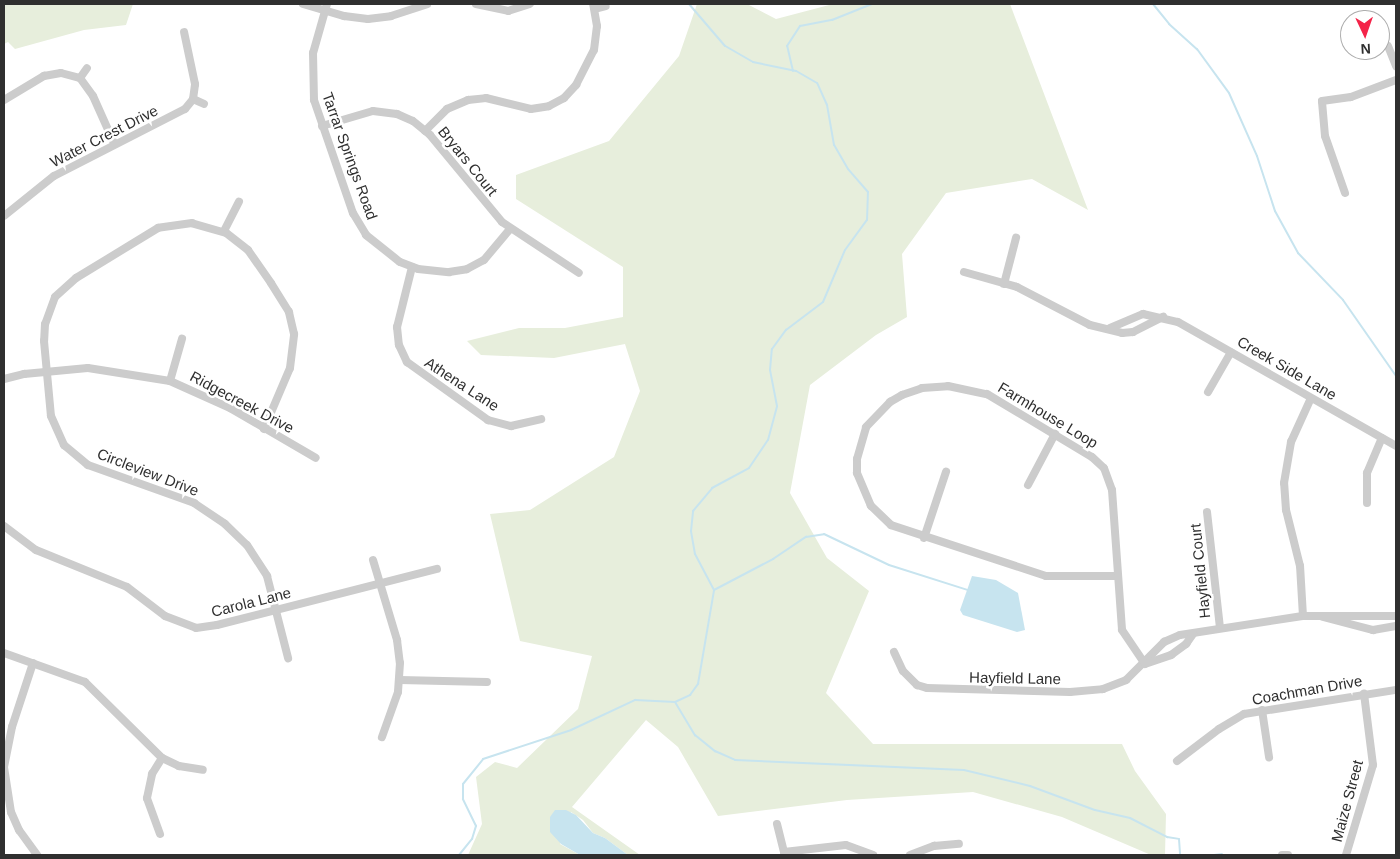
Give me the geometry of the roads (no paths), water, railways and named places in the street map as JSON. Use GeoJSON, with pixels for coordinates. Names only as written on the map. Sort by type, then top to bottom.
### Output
{"type":"FeatureCollection","features":[{"type":"Feature","properties":{"kind":"street"},"geometry":{"type":"LineString","coordinates":[[302,4],[325,7],[356,18],[380,18],[428,4]]}},
{"type":"Feature","properties":{"kind":"street"},"geometry":{"type":"LineString","coordinates":[[476,4],[508,10],[530,4]]}},
{"type":"Feature","properties":{"kind":"street"},"geometry":{"type":"LineString","coordinates":[[425,131],[447,109],[468,100],[486,98],[531,109],[548,106],[564,98],[576,85],[594,50],[597,26],[594,6],[606,6]]}},
{"type":"Feature","properties":{"kind":"street","name":"Tarrar Springs Road"},"geometry":{"type":"LineString","coordinates":[[325,7],[313,53],[311,76],[314,100],[359,224],[378,248],[412,268],[449,272],[467,269],[489,256],[510,229]]}},
{"type":"Feature","properties":{"kind":"street"},"geometry":{"type":"LineString","coordinates":[[184,32],[194,75],[193,98],[204,104]]}},
{"type":"Feature","properties":{"kind":"street"},"geometry":{"type":"LineString","coordinates":[[1390,51],[1396,66]]}},
{"type":"Feature","properties":{"kind":"street"},"geometry":{"type":"LineString","coordinates":[[80,78],[87,68]]}},
{"type":"Feature","properties":{"kind":"street"},"geometry":{"type":"LineString","coordinates":[[4,100],[44,76],[61,73],[80,78],[90,90],[114,143]]}},
{"type":"Feature","properties":{"kind":"street"},"geometry":{"type":"LineString","coordinates":[[1345,193],[1325,136],[1322,101],[1351,97],[1396,80]]}},
{"type":"Feature","properties":{"kind":"street","name":"Water Crest Drive"},"geometry":{"type":"LineString","coordinates":[[4,216],[44,182],[114,143],[168,120],[185,109],[193,98]]}},
{"type":"Feature","properties":{"kind":"street","name":"Bryars Court"},"geometry":{"type":"LineString","coordinates":[[322,126],[374,111],[402,116],[425,131],[484,204],[510,229],[579,273]]}},
{"type":"Feature","properties":{"kind":"street"},"geometry":{"type":"LineString","coordinates":[[224,232],[239,202]]}},
{"type":"Feature","properties":{"kind":"street","name":"Circleview Drive"},"geometry":{"type":"LineString","coordinates":[[264,428],[290,368],[294,346],[292,326],[286,307],[252,255],[224,232],[192,223],[158,228],[128,244],[70,283],[56,297],[45,324],[51,416],[61,440],[72,454],[88,465],[175,494],[210,512],[255,554],[267,576],[288,658]]}},
{"type":"Feature","properties":{"kind":"street"},"geometry":{"type":"LineString","coordinates":[[1004,284],[1016,238]]}},
{"type":"Feature","properties":{"kind":"street","name":"Athena Lane"},"geometry":{"type":"LineString","coordinates":[[412,268],[397,327],[399,345],[407,362],[488,420],[511,426],[541,419]]}},
{"type":"Feature","properties":{"kind":"street"},"geometry":{"type":"LineString","coordinates":[[964,272],[1032,293],[1090,325],[1133,332],[1163,318]]}},
{"type":"Feature","properties":{"kind":"street","name":"Creek Side Lane"},"geometry":{"type":"LineString","coordinates":[[1110,328],[1143,314],[1163,318],[1231,352],[1396,446]]}},
{"type":"Feature","properties":{"kind":"street"},"geometry":{"type":"LineString","coordinates":[[170,381],[182,338]]}},
{"type":"Feature","properties":{"kind":"street"},"geometry":{"type":"LineString","coordinates":[[1208,392],[1231,352]]}},
{"type":"Feature","properties":{"kind":"street","name":"Ridgecreek Drive"},"geometry":{"type":"LineString","coordinates":[[4,379],[88,368],[170,381],[205,395],[316,458]]}},
{"type":"Feature","properties":{"kind":"street","name":"Farmhouse Loop"},"geometry":{"type":"LineString","coordinates":[[1116,576],[1070,579],[1046,576],[897,528],[880,517],[861,487],[857,473],[857,459],[866,427],[890,402],[935,385],[974,391],[1005,403],[1092,457],[1108,476],[1122,630],[1145,664]]}},
{"type":"Feature","properties":{"kind":"street"},"geometry":{"type":"LineString","coordinates":[[1302,616],[1300,566],[1286,510],[1284,483],[1291,442],[1311,398]]}},
{"type":"Feature","properties":{"kind":"street"},"geometry":{"type":"LineString","coordinates":[[1028,485],[1055,434]]}},
{"type":"Feature","properties":{"kind":"street"},"geometry":{"type":"LineString","coordinates":[[1367,503],[1367,473],[1382,438]]}},
{"type":"Feature","properties":{"kind":"street"},"geometry":{"type":"LineString","coordinates":[[924,538],[946,472]]}},
{"type":"Feature","properties":{"kind":"street","name":"Hayfield Court"},"geometry":{"type":"LineString","coordinates":[[1208,512],[1220,627]]}},
{"type":"Feature","properties":{"kind":"street","name":"Carola Lane"},"geometry":{"type":"LineString","coordinates":[[4,526],[36,550],[126,587],[165,616],[184,625],[202,628],[436,569]]}},
{"type":"Feature","properties":{"kind":"street"},"geometry":{"type":"LineString","coordinates":[[374,560],[397,640],[400,680],[382,737]]}},
{"type":"Feature","properties":{"kind":"street","name":"Hayfield Lane"},"geometry":{"type":"LineString","coordinates":[[1317,615],[1373,630],[1396,626]]}},
{"type":"Feature","properties":{"kind":"street","name":"Hayfield Lane"},"geometry":{"type":"LineString","coordinates":[[894,652],[903,671],[917,685],[944,690],[1070,692],[1103,690],[1126,680],[1145,664],[1164,642],[1180,635],[1193,634],[1220,627],[1302,616],[1396,616]]}},
{"type":"Feature","properties":{"kind":"street","name":"Hayfield Lane"},"geometry":{"type":"LineString","coordinates":[[1145,664],[1171,654],[1186,644],[1193,634]]}},
{"type":"Feature","properties":{"kind":"street"},"geometry":{"type":"LineString","coordinates":[[4,653],[91,686],[162,758],[179,766],[203,770]]}},
{"type":"Feature","properties":{"kind":"street"},"geometry":{"type":"LineString","coordinates":[[33,663],[4,758],[6,788],[11,812],[19,830],[37,855]]}},
{"type":"Feature","properties":{"kind":"street"},"geometry":{"type":"LineString","coordinates":[[400,680],[487,682]]}},
{"type":"Feature","properties":{"kind":"street","name":"Coachman Drive"},"geometry":{"type":"LineString","coordinates":[[1177,761],[1234,719],[1262,710],[1396,690]]}},
{"type":"Feature","properties":{"kind":"street","name":"Maize Street"},"geometry":{"type":"LineString","coordinates":[[1346,855],[1373,765],[1364,694]]}},
{"type":"Feature","properties":{"kind":"street"},"geometry":{"type":"LineString","coordinates":[[1262,710],[1269,757]]}},
{"type":"Feature","properties":{"kind":"street"},"geometry":{"type":"LineString","coordinates":[[160,834],[148,798],[152,774],[162,758]]}},
{"type":"Feature","properties":{"kind":"street"},"geometry":{"type":"LineString","coordinates":[[778,824],[784,854],[846,844],[873,855]]}},
{"type":"Feature","properties":{"kind":"street"},"geometry":{"type":"LineString","coordinates":[[910,855],[934,846],[959,844]]}},
{"type":"Feature","properties":{"kind":"street"},"geometry":{"type":"LineString","coordinates":[[1282,855],[1288,855]]}},
{"type":"Feature","properties":{"kind":"water"},"geometry":{"type":"Polygon","coordinates":[[[972,576],[996,580],[1018,593],[1025,630],[1017,632],[963,615],[960,610],[972,576]]]}},
{"type":"Feature","properties":{"kind":"water"},"geometry":{"type":"Polygon","coordinates":[[[555,810],[566,810],[576,815],[593,833],[605,838],[628,855],[580,855],[561,844],[550,832],[550,817],[555,810]]]}},
{"type":"Feature","properties":{"kind":"waterway"},"geometry":{"type":"LineString","coordinates":[[459,855],[472,839],[476,826],[463,799],[463,784],[483,759],[571,730],[635,700],[675,702],[690,695],[698,684],[714,590],[695,554],[691,531],[693,511],[712,488],[749,468],[768,440],[777,406],[770,370],[772,349],[786,330],[823,302],[845,250],[867,220],[868,192],[848,169],[834,145],[827,105],[817,83],[796,71],[753,62],[725,46],[689,4]]}},
{"type":"Feature","properties":{"kind":"waterway"},"geometry":{"type":"LineString","coordinates":[[793,71],[787,46],[800,26],[832,20],[872,4]]}},
{"type":"Feature","properties":{"kind":"waterway"},"geometry":{"type":"LineString","coordinates":[[1153,4],[1169,24],[1197,49],[1229,93],[1257,156],[1275,211],[1298,253],[1343,300],[1396,376]]}},
{"type":"Feature","properties":{"kind":"waterway"},"geometry":{"type":"LineString","coordinates":[[714,590],[773,559],[806,537],[824,534],[889,565],[968,590]]}},
{"type":"Feature","properties":{"kind":"waterway"},"geometry":{"type":"LineString","coordinates":[[675,702],[695,735],[715,751],[735,760],[964,770],[1030,786],[1095,810],[1130,818],[1167,837],[1179,839],[1180,855]]}},
{"type":"Feature","properties":{"kind":"waterway"},"geometry":{"type":"LineString","coordinates":[[1214,855],[1222,854]]}}]}
